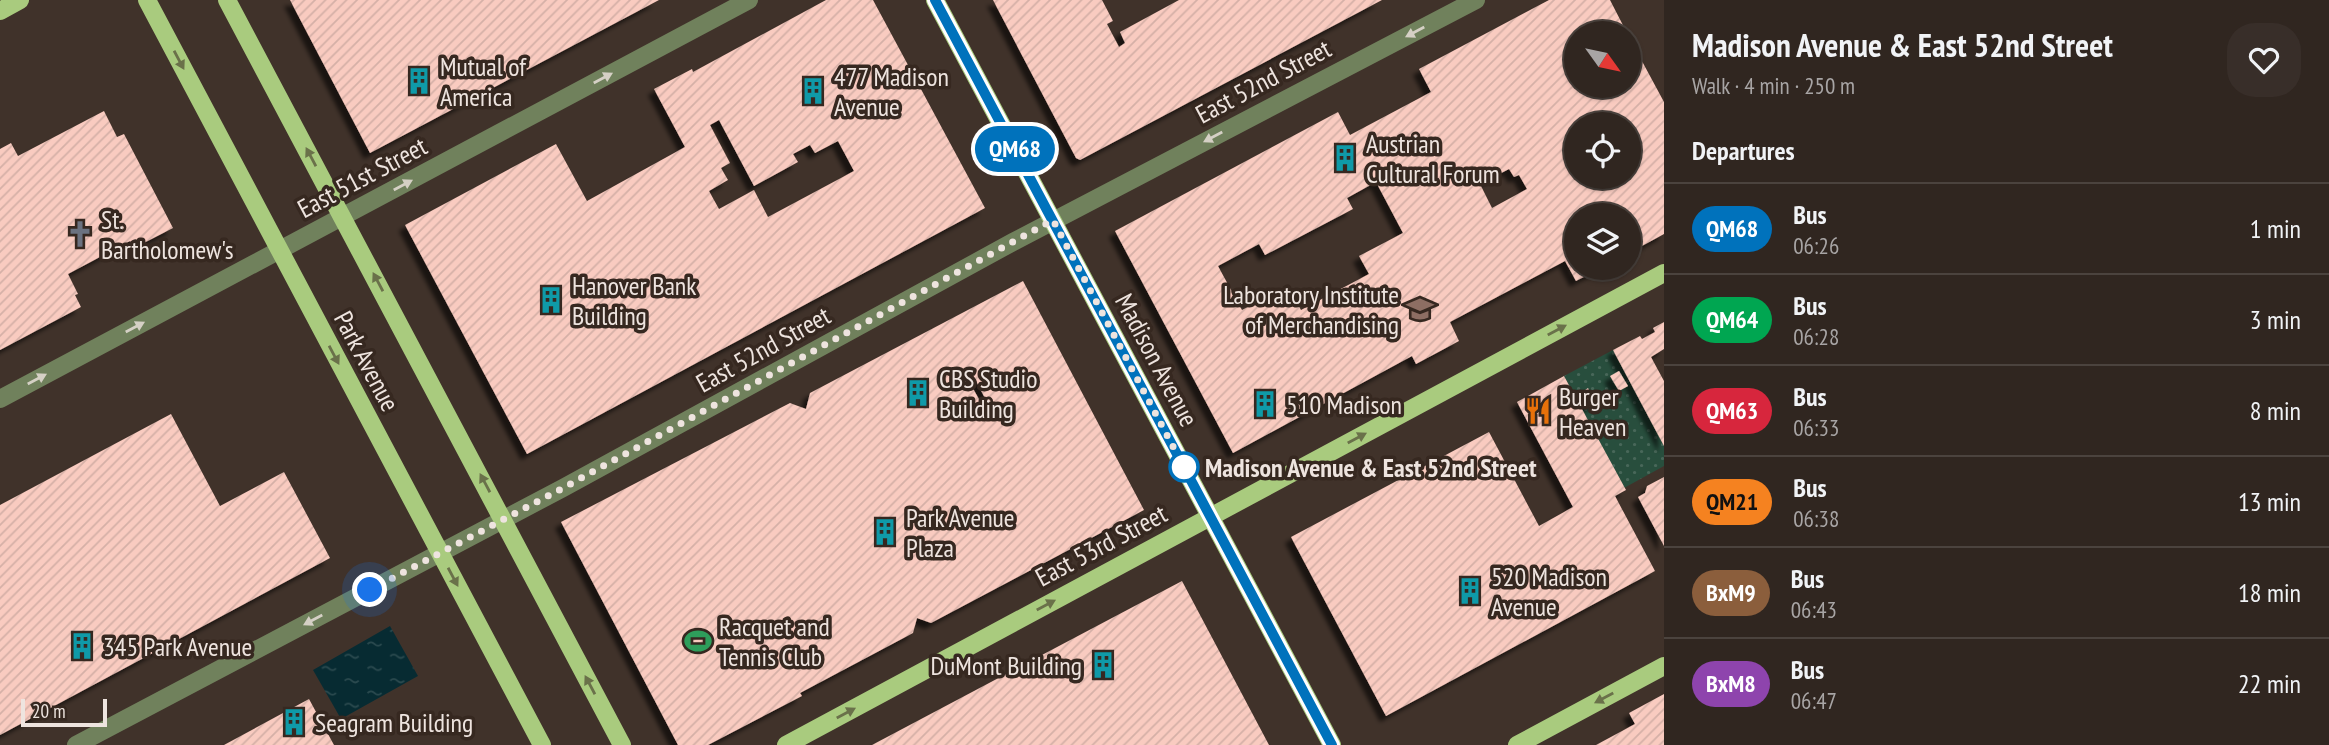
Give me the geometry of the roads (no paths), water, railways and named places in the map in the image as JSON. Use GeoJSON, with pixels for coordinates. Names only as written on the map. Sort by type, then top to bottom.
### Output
{"type":"FeatureCollection","features":[{"type":"Feature","properties":{"kind":"main road"},"geometry":{"type":"LineString","coordinates":[[0,10],[20,0]]}},
{"type":"Feature","properties":{"kind":"main road","name":"Park Avenue"},"geometry":{"type":"LineString","coordinates":[[147,0],[542,745]]}},
{"type":"Feature","properties":{"kind":"main road","name":"Park Avenue"},"geometry":{"type":"LineString","coordinates":[[227,0],[622,745]]}},
{"type":"Feature","properties":{"kind":"main road","name":"Madison Avenue"},"geometry":{"type":"LineString","coordinates":[[935,0],[1332,745]]}},
{"type":"Feature","properties":{"kind":"main road","name":"East 53rd Street"},"geometry":{"type":"LineString","coordinates":[[786,745],[1664,273]]}},
{"type":"Feature","properties":{"kind":"main road"},"geometry":{"type":"LineString","coordinates":[[1517,745],[1664,666]]}},
{"type":"Feature","properties":{"kind":"street","name":"East 51st Street"},"geometry":{"type":"LineString","coordinates":[[0,399],[749,0]]}},
{"type":"Feature","properties":{"kind":"street","name":"East 52nd Street"},"geometry":{"type":"LineString","coordinates":[[76,745],[504,519],[1053,220],[1476,0]]}},
{"type":"Feature","properties":{"kind":"water"},"geometry":{"type":"Polygon","coordinates":[[[390,626],[418,676],[341,719],[313,670],[390,626]]]}},
{"type":"Feature","properties":{"kind":"place","name":"Mutual of America"},"geometry":{"type":"Point","coordinates":[419,81]}},
{"type":"Feature","properties":{"kind":"place","name":"477 Madison Avenue"},"geometry":{"type":"Point","coordinates":[813,91]}},
{"type":"Feature","properties":{"kind":"place","name":"Austrian Cultural Forum"},"geometry":{"type":"Point","coordinates":[1345,158]}},
{"type":"Feature","properties":{"kind":"place","name":"St. Bartholomew's"},"geometry":{"type":"Point","coordinates":[80,234]}},
{"type":"Feature","properties":{"kind":"place","name":"Hanover Bank Building"},"geometry":{"type":"Point","coordinates":[551,300]}},
{"type":"Feature","properties":{"kind":"place","name":"Laboratory Institute of Merchandising"},"geometry":{"type":"Point","coordinates":[1420,309]}},
{"type":"Feature","properties":{"kind":"place","name":"CBS Studio Building"},"geometry":{"type":"Point","coordinates":[918,393]}},
{"type":"Feature","properties":{"kind":"place","name":"510 Madison"},"geometry":{"type":"Point","coordinates":[1265,404]}},
{"type":"Feature","properties":{"kind":"place","name":"Burger Heaven"},"geometry":{"type":"Point","coordinates":[1538,411]}},
{"type":"Feature","properties":{"kind":"place","name":"Madison Avenue & East 52nd Street"},"geometry":{"type":"Point","coordinates":[1184,467]}},
{"type":"Feature","properties":{"kind":"place","name":"Park Avenue Plaza"},"geometry":{"type":"Point","coordinates":[885,532]}},
{"type":"Feature","properties":{"kind":"place","name":"520 Madison Avenue"},"geometry":{"type":"Point","coordinates":[1470,591]}},
{"type":"Feature","properties":{"kind":"place","name":"Racquet and Tennis Club"},"geometry":{"type":"Point","coordinates":[698,641]}},
{"type":"Feature","properties":{"kind":"place","name":"345 Park Avenue"},"geometry":{"type":"Point","coordinates":[82,646]}},
{"type":"Feature","properties":{"kind":"place","name":"DuMont Building"},"geometry":{"type":"Point","coordinates":[1103,665]}},
{"type":"Feature","properties":{"kind":"place","name":"Seagram Building"},"geometry":{"type":"Point","coordinates":[294,722]}}]}
